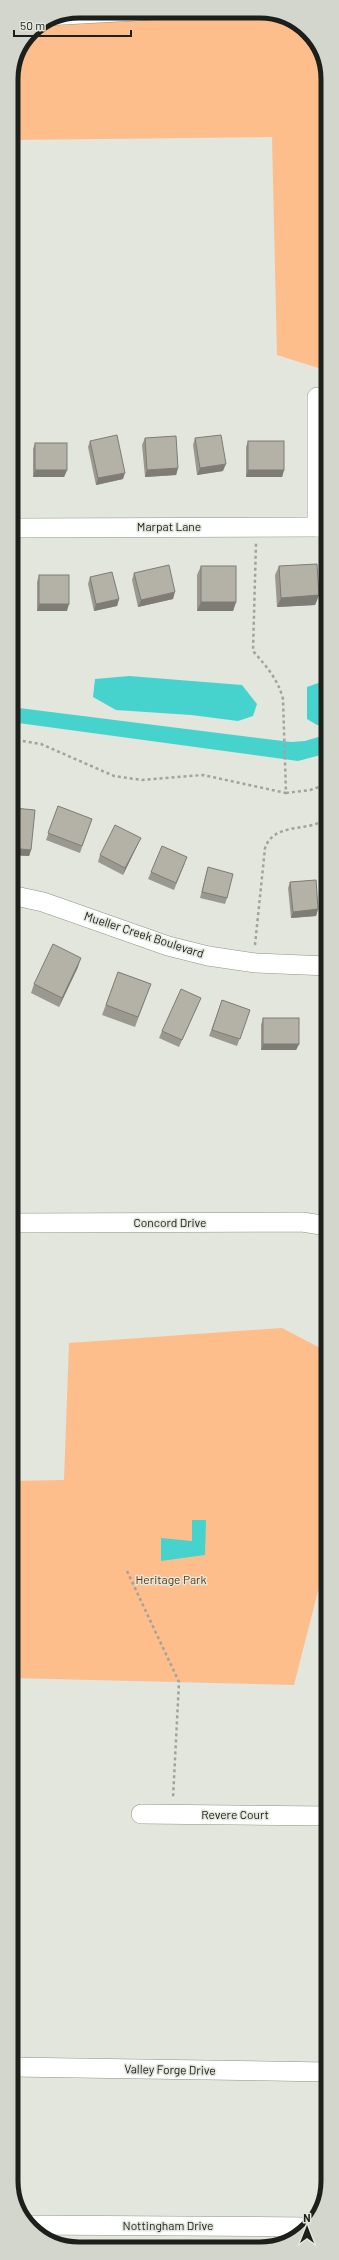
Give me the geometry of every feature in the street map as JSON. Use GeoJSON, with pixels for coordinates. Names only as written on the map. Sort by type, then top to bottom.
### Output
{"type":"FeatureCollection","features":[{"type":"Feature","properties":{"kind":"street"},"geometry":{"type":"LineString","coordinates":[[316,397],[321,505]]}},
{"type":"Feature","properties":{"kind":"street","name":"Marpat Lane"},"geometry":{"type":"LineString","coordinates":[[18,528],[321,527]]}},
{"type":"Feature","properties":{"kind":"street","name":"Mueller Creek Boulevard"},"geometry":{"type":"LineString","coordinates":[[18,897],[43,902],[168,946],[208,956],[253,963],[321,966]]}},
{"type":"Feature","properties":{"kind":"street","name":"Concord Drive"},"geometry":{"type":"LineString","coordinates":[[18,1223],[302,1222],[321,1225]]}},
{"type":"Feature","properties":{"kind":"street","name":"Revere Court"},"geometry":{"type":"LineString","coordinates":[[141,1814],[321,1816]]}},
{"type":"Feature","properties":{"kind":"street","name":"Valley Forge Drive"},"geometry":{"type":"LineString","coordinates":[[18,2067],[321,2072]]}},
{"type":"Feature","properties":{"kind":"street","name":"Nottingham Drive"},"geometry":{"type":"LineString","coordinates":[[37,2225],[300,2227]]}},
{"type":"Feature","properties":{"kind":"lane"},"geometry":{"type":"LineString","coordinates":[[64,20],[100,18]]}},
{"type":"Feature","properties":{"kind":"path"},"geometry":{"type":"LineString","coordinates":[[256,527],[253,651],[270,670],[280,685],[283,699],[286,793]]}},
{"type":"Feature","properties":{"kind":"path"},"geometry":{"type":"LineString","coordinates":[[18,740],[41,744],[114,776],[142,780],[203,775],[286,793],[321,786]]}},
{"type":"Feature","properties":{"kind":"path"},"geometry":{"type":"LineString","coordinates":[[253,963],[265,848],[268,840],[273,835],[288,829],[321,822]]}},
{"type":"Feature","properties":{"kind":"path"},"geometry":{"type":"LineString","coordinates":[[127,1571],[179,1682],[172,1814]]}},
{"type":"Feature","properties":{"kind":"green space"},"geometry":{"type":"Polygon","coordinates":[[[260,18],[276,20],[287,24],[300,33],[315,52],[321,75],[321,369],[277,355],[272,137],[18,140],[19,67],[28,45],[36,36],[45,28],[67,19],[260,18]]]}},
{"type":"Feature","properties":{"kind":"green space","name":"Heritage Park"},"geometry":{"type":"Polygon","coordinates":[[[282,1328],[321,1348],[321,1579],[294,1685],[18,1678],[18,1481],[64,1480],[69,1343],[282,1328]]]}},
{"type":"Feature","properties":{"kind":"water"},"geometry":{"type":"Polygon","coordinates":[[[129,676],[242,685],[257,704],[253,716],[238,721],[191,715],[116,710],[93,697],[95,679],[129,676]]]}},
{"type":"Feature","properties":{"kind":"water"},"geometry":{"type":"Polygon","coordinates":[[[321,682],[321,725],[317,725],[307,719],[307,687],[321,682]]]}},
{"type":"Feature","properties":{"kind":"water"},"geometry":{"type":"Polygon","coordinates":[[[18,708],[291,742],[305,741],[321,736],[321,755],[298,761],[18,723],[18,708]]]}},
{"type":"Feature","properties":{"kind":"water"},"geometry":{"type":"Polygon","coordinates":[[[192,1520],[206,1520],[205,1555],[161,1561],[161,1538],[192,1541],[192,1520]]]}},
{"type":"Feature","properties":{"kind":"building"},"geometry":{"type":"Polygon","coordinates":[[[117,435],[125,473],[98,478],[90,441],[117,435]]]}},
{"type":"Feature","properties":{"kind":"building"},"geometry":{"type":"Polygon","coordinates":[[[221,435],[226,464],[200,468],[195,438],[221,435]]]}},
{"type":"Feature","properties":{"kind":"building"},"geometry":{"type":"Polygon","coordinates":[[[176,436],[178,468],[147,470],[145,438],[176,436]]]}},
{"type":"Feature","properties":{"kind":"building"},"geometry":{"type":"Polygon","coordinates":[[[248,441],[284,441],[284,470],[248,470],[248,441]]]}},
{"type":"Feature","properties":{"kind":"building"},"geometry":{"type":"Polygon","coordinates":[[[35,443],[67,443],[67,470],[35,470],[35,443]]]}},
{"type":"Feature","properties":{"kind":"building"},"geometry":{"type":"Polygon","coordinates":[[[317,564],[319,595],[281,598],[279,566],[317,564]]]}},
{"type":"Feature","properties":{"kind":"building"},"geometry":{"type":"Polygon","coordinates":[[[169,565],[175,592],[141,600],[134,573],[169,565]]]}},
{"type":"Feature","properties":{"kind":"building"},"geometry":{"type":"Polygon","coordinates":[[[201,566],[236,566],[236,602],[201,602],[201,566]]]}},
{"type":"Feature","properties":{"kind":"building"},"geometry":{"type":"Polygon","coordinates":[[[112,572],[119,599],[96,604],[90,577],[112,572]]]}},
{"type":"Feature","properties":{"kind":"building"},"geometry":{"type":"Polygon","coordinates":[[[39,575],[69,575],[69,604],[39,604],[39,575]]]}},
{"type":"Feature","properties":{"kind":"building"},"geometry":{"type":"Polygon","coordinates":[[[58,806],[92,819],[82,846],[48,833],[58,806]]]}},
{"type":"Feature","properties":{"kind":"building"},"geometry":{"type":"Polygon","coordinates":[[[18,808],[35,810],[31,850],[18,849],[18,808]]]}},
{"type":"Feature","properties":{"kind":"building"},"geometry":{"type":"Polygon","coordinates":[[[115,825],[141,838],[125,868],[100,855],[115,825]]]}},
{"type":"Feature","properties":{"kind":"building"},"geometry":{"type":"Polygon","coordinates":[[[162,846],[187,857],[176,883],[151,872],[162,846]]]}},
{"type":"Feature","properties":{"kind":"building"},"geometry":{"type":"Polygon","coordinates":[[[208,867],[233,874],[227,898],[202,892],[208,867]]]}},
{"type":"Feature","properties":{"kind":"building"},"geometry":{"type":"Polygon","coordinates":[[[316,880],[318,909],[293,912],[290,882],[316,880]]]}},
{"type":"Feature","properties":{"kind":"building"},"geometry":{"type":"Polygon","coordinates":[[[53,944],[81,958],[62,998],[34,984],[53,944]]]}},
{"type":"Feature","properties":{"kind":"building"},"geometry":{"type":"Polygon","coordinates":[[[118,972],[151,984],[138,1017],[106,1005],[118,972]]]}},
{"type":"Feature","properties":{"kind":"building"},"geometry":{"type":"Polygon","coordinates":[[[181,989],[201,998],[182,1040],[162,1031],[181,989]]]}},
{"type":"Feature","properties":{"kind":"building"},"geometry":{"type":"Polygon","coordinates":[[[222,1000],[250,1010],[240,1039],[212,1030],[222,1000]]]}},
{"type":"Feature","properties":{"kind":"building"},"geometry":{"type":"Polygon","coordinates":[[[263,1018],[299,1018],[299,1044],[263,1044],[263,1018]]]}}]}
